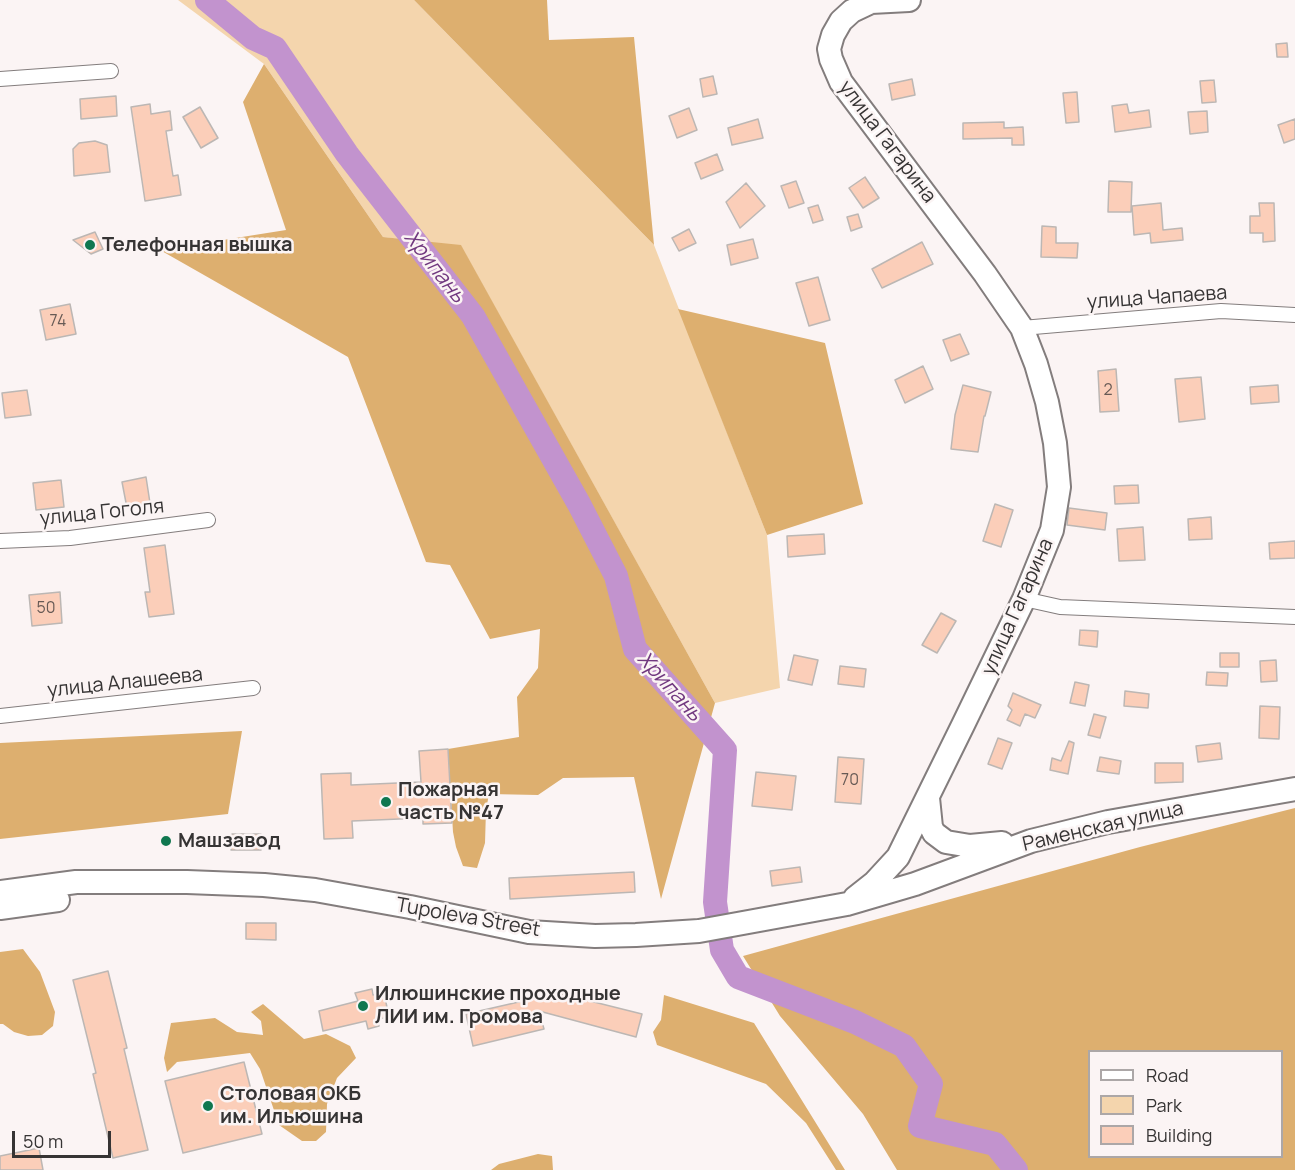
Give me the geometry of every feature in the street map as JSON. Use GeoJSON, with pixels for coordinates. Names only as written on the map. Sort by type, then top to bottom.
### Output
{"type":"FeatureCollection","features":[{"type":"Feature","properties":{"kind":"main road"},"geometry":{"type":"LineString","coordinates":[[867,1],[909,0]]}},
{"type":"Feature","properties":{"kind":"main road","name":"улица Гагарина"},"geometry":{"type":"LineString","coordinates":[[847,904],[874,883],[898,857],[1024,599],[1052,530],[1059,487],[1055,443],[1047,402],[1022,328],[985,274],[836,73],[829,50],[833,35],[841,21],[867,1]]}},
{"type":"Feature","properties":{"kind":"main road","name":"Раменская улица"},"geometry":{"type":"LineString","coordinates":[[793,914],[847,904],[915,884],[1031,841],[1108,822],[1295,789]]}},
{"type":"Feature","properties":{"kind":"main road"},"geometry":{"type":"LineString","coordinates":[[928,796],[931,827],[934,833],[946,842],[970,846],[1031,841]]}},
{"type":"Feature","properties":{"kind":"main road"},"geometry":{"type":"LineString","coordinates":[[898,857],[923,843],[936,847],[941,855],[941,866],[936,873],[915,884]]}},
{"type":"Feature","properties":{"kind":"main road","name":"Tupoleva Street"},"geometry":{"type":"LineString","coordinates":[[0,891],[76,882],[264,885],[315,890],[529,932],[636,936],[699,931],[793,914]]}},
{"type":"Feature","properties":{"kind":"main road","name":"Tupoleva Street"},"geometry":{"type":"LineString","coordinates":[[0,908],[187,882]]}},
{"type":"Feature","properties":{"kind":"street"},"geometry":{"type":"LineString","coordinates":[[0,79],[111,71]]}},
{"type":"Feature","properties":{"kind":"street","name":"улица Чапаева"},"geometry":{"type":"LineString","coordinates":[[1022,328],[1221,310],[1295,315]]}},
{"type":"Feature","properties":{"kind":"street","name":"улица Гоголя"},"geometry":{"type":"LineString","coordinates":[[0,541],[70,538],[208,520]]}},
{"type":"Feature","properties":{"kind":"street"},"geometry":{"type":"LineString","coordinates":[[1024,599],[1060,607],[1295,617]]}},
{"type":"Feature","properties":{"kind":"street","name":"улица Алашеева"},"geometry":{"type":"LineString","coordinates":[[0,716],[254,688]]}},
{"type":"Feature","properties":{"kind":"green space"},"geometry":{"type":"Polygon","coordinates":[[[178,0],[414,0],[654,245],[767,535],[780,688],[715,703],[461,246],[383,237],[264,64],[178,0]]]}},
{"type":"Feature","properties":{"kind":"shaded area"},"geometry":{"type":"Polygon","coordinates":[[[414,0],[547,0],[549,40],[634,37],[654,245],[414,0]]]}},
{"type":"Feature","properties":{"kind":"shaded area"},"geometry":{"type":"Polygon","coordinates":[[[264,64],[383,237],[461,245],[715,703],[661,899],[634,777],[563,778],[538,795],[489,794],[485,843],[477,868],[463,866],[453,832],[448,749],[519,737],[517,697],[538,668],[540,629],[490,639],[450,565],[426,562],[348,357],[160,250],[286,230],[243,102],[264,64]]]}},
{"type":"Feature","properties":{"kind":"shaded area"},"geometry":{"type":"Polygon","coordinates":[[[678,309],[825,343],[863,504],[767,535],[678,309]]]}},
{"type":"Feature","properties":{"kind":"shaded area"},"geometry":{"type":"Polygon","coordinates":[[[242,731],[228,814],[0,839],[0,743],[242,731]]]}},
{"type":"Feature","properties":{"kind":"shaded area"},"geometry":{"type":"Polygon","coordinates":[[[1295,808],[1295,1170],[897,1170],[863,1114],[780,1016],[743,956],[1140,847],[1295,808]]]}},
{"type":"Feature","properties":{"kind":"shaded area"},"geometry":{"type":"Polygon","coordinates":[[[23,949],[40,972],[55,1012],[53,1026],[42,1035],[28,1036],[14,1032],[0,1024],[0,952],[23,949]]]}},
{"type":"Feature","properties":{"kind":"shaded area"},"geometry":{"type":"Polygon","coordinates":[[[664,995],[754,1023],[845,1170],[836,1170],[806,1123],[766,1084],[657,1045],[653,1032],[661,1020],[664,995]]]}},
{"type":"Feature","properties":{"kind":"shaded area"},"geometry":{"type":"Polygon","coordinates":[[[263,1004],[304,1039],[326,1034],[350,1046],[356,1058],[337,1078],[327,1104],[326,1132],[316,1141],[302,1141],[279,1125],[260,1069],[250,1053],[177,1062],[167,1072],[164,1058],[171,1023],[215,1018],[237,1032],[263,1035],[261,1021],[251,1012],[263,1004]]]}},
{"type":"Feature","properties":{"kind":"shaded area"},"geometry":{"type":"Polygon","coordinates":[[[538,1154],[552,1156],[553,1170],[491,1170],[499,1164],[538,1154]]]}},
{"type":"Feature","properties":{"kind":"building"},"geometry":{"type":"Polygon","coordinates":[[[1287,43],[1288,57],[1277,57],[1276,44],[1287,43]]]}},
{"type":"Feature","properties":{"kind":"building"},"geometry":{"type":"Polygon","coordinates":[[[713,76],[717,94],[703,97],[700,79],[713,76]]]}},
{"type":"Feature","properties":{"kind":"building"},"geometry":{"type":"Polygon","coordinates":[[[912,79],[915,95],[892,100],[889,84],[912,79]]]}},
{"type":"Feature","properties":{"kind":"building"},"geometry":{"type":"Polygon","coordinates":[[[1214,80],[1216,102],[1202,103],[1200,81],[1214,80]]]}},
{"type":"Feature","properties":{"kind":"building"},"geometry":{"type":"Polygon","coordinates":[[[1077,92],[1079,122],[1066,123],[1063,93],[1077,92]]]}},
{"type":"Feature","properties":{"kind":"building"},"geometry":{"type":"Polygon","coordinates":[[[116,96],[117,116],[81,119],[80,99],[116,96]]]}},
{"type":"Feature","properties":{"kind":"building"},"geometry":{"type":"Polygon","coordinates":[[[150,104],[151,114],[170,111],[172,130],[166,131],[173,176],[178,175],[181,195],[145,201],[131,107],[150,104]]]}},
{"type":"Feature","properties":{"kind":"building"},"geometry":{"type":"Polygon","coordinates":[[[1127,104],[1129,113],[1149,110],[1151,127],[1115,132],[1112,106],[1127,104]]]}},
{"type":"Feature","properties":{"kind":"building"},"geometry":{"type":"Polygon","coordinates":[[[200,107],[218,138],[201,148],[183,117],[200,107]]]}},
{"type":"Feature","properties":{"kind":"building"},"geometry":{"type":"Polygon","coordinates":[[[689,108],[697,130],[677,138],[669,116],[689,108]]]}},
{"type":"Feature","properties":{"kind":"building"},"geometry":{"type":"Polygon","coordinates":[[[1207,111],[1208,132],[1190,134],[1188,112],[1207,111]]]}},
{"type":"Feature","properties":{"kind":"building"},"geometry":{"type":"Polygon","coordinates":[[[758,119],[763,138],[732,145],[728,128],[758,119]]]}},
{"type":"Feature","properties":{"kind":"building"},"geometry":{"type":"Polygon","coordinates":[[[1295,119],[1295,139],[1284,143],[1278,125],[1295,119]]]}},
{"type":"Feature","properties":{"kind":"building"},"geometry":{"type":"Polygon","coordinates":[[[1004,122],[1004,128],[1023,127],[1024,145],[1012,145],[1012,138],[963,139],[963,123],[1004,122]]]}},
{"type":"Feature","properties":{"kind":"building"},"geometry":{"type":"Polygon","coordinates":[[[95,141],[107,145],[110,172],[74,176],[73,149],[79,143],[95,141]]]}},
{"type":"Feature","properties":{"kind":"building"},"geometry":{"type":"Polygon","coordinates":[[[717,154],[723,170],[701,179],[695,163],[717,154]]]}},
{"type":"Feature","properties":{"kind":"building"},"geometry":{"type":"Polygon","coordinates":[[[865,177],[879,198],[863,208],[849,188],[865,177]]]}},
{"type":"Feature","properties":{"kind":"building"},"geometry":{"type":"Polygon","coordinates":[[[796,181],[804,203],[789,208],[781,186],[796,181]]]}},
{"type":"Feature","properties":{"kind":"building"},"geometry":{"type":"Polygon","coordinates":[[[1109,181],[1132,182],[1131,212],[1108,212],[1109,181]]]}},
{"type":"Feature","properties":{"kind":"building"},"geometry":{"type":"Polygon","coordinates":[[[746,183],[765,206],[740,228],[726,202],[746,183]]]}},
{"type":"Feature","properties":{"kind":"building"},"geometry":{"type":"Polygon","coordinates":[[[1161,203],[1163,230],[1182,228],[1183,240],[1151,243],[1150,233],[1134,235],[1132,206],[1161,203]]]}},
{"type":"Feature","properties":{"kind":"building"},"geometry":{"type":"Polygon","coordinates":[[[1259,203],[1274,203],[1275,241],[1263,242],[1263,233],[1250,233],[1250,216],[1260,216],[1259,203]]]}},
{"type":"Feature","properties":{"kind":"building"},"geometry":{"type":"Polygon","coordinates":[[[818,205],[823,220],[813,223],[808,208],[818,205]]]}},
{"type":"Feature","properties":{"kind":"building"},"geometry":{"type":"Polygon","coordinates":[[[858,214],[862,227],[851,231],[847,217],[858,214]]]}},
{"type":"Feature","properties":{"kind":"building"},"geometry":{"type":"Polygon","coordinates":[[[1042,226],[1056,227],[1056,243],[1078,243],[1077,258],[1041,257],[1042,226]]]}},
{"type":"Feature","properties":{"kind":"building"},"geometry":{"type":"Polygon","coordinates":[[[689,229],[696,243],[679,251],[672,238],[689,229]]]}},
{"type":"Feature","properties":{"kind":"building","name":"Телефонная вышка"},"geometry":{"type":"Polygon","coordinates":[[[95,232],[103,249],[91,254],[73,240],[95,232]]]}},
{"type":"Feature","properties":{"kind":"building"},"geometry":{"type":"Polygon","coordinates":[[[753,239],[758,258],[731,265],[727,245],[753,239]]]}},
{"type":"Feature","properties":{"kind":"building"},"geometry":{"type":"Polygon","coordinates":[[[922,242],[933,264],[882,288],[872,269],[922,242]]]}},
{"type":"Feature","properties":{"kind":"building"},"geometry":{"type":"Polygon","coordinates":[[[818,277],[830,320],[809,326],[796,283],[818,277]]]}},
{"type":"Feature","properties":{"kind":"building"},"geometry":{"type":"Polygon","coordinates":[[[70,304],[76,334],[46,340],[40,310],[70,304]]]}},
{"type":"Feature","properties":{"kind":"building"},"geometry":{"type":"Polygon","coordinates":[[[960,334],[969,354],[951,361],[943,340],[960,334]]]}},
{"type":"Feature","properties":{"kind":"building"},"geometry":{"type":"Polygon","coordinates":[[[923,366],[933,389],[905,403],[895,380],[923,366]]]}},
{"type":"Feature","properties":{"kind":"building"},"geometry":{"type":"Polygon","coordinates":[[[1116,369],[1119,411],[1100,412],[1098,371],[1116,369]]]}},
{"type":"Feature","properties":{"kind":"building"},"geometry":{"type":"Polygon","coordinates":[[[1201,377],[1205,419],[1179,422],[1175,379],[1201,377]]]}},
{"type":"Feature","properties":{"kind":"building"},"geometry":{"type":"Polygon","coordinates":[[[963,385],[991,392],[978,452],[951,449],[955,415],[963,385]]]}},
{"type":"Feature","properties":{"kind":"building"},"geometry":{"type":"Polygon","coordinates":[[[1278,385],[1279,402],[1251,404],[1250,387],[1278,385]]]}},
{"type":"Feature","properties":{"kind":"building"},"geometry":{"type":"Polygon","coordinates":[[[27,390],[31,415],[5,418],[2,393],[27,390]]]}},
{"type":"Feature","properties":{"kind":"building"},"geometry":{"type":"Polygon","coordinates":[[[146,477],[150,503],[127,508],[122,482],[146,477]]]}},
{"type":"Feature","properties":{"kind":"building"},"geometry":{"type":"Polygon","coordinates":[[[61,480],[64,507],[36,510],[33,483],[61,480]]]}},
{"type":"Feature","properties":{"kind":"building"},"geometry":{"type":"Polygon","coordinates":[[[1138,485],[1139,503],[1115,504],[1114,486],[1138,485]]]}},
{"type":"Feature","properties":{"kind":"building"},"geometry":{"type":"Polygon","coordinates":[[[995,504],[1013,510],[1001,547],[983,541],[995,504]]]}},
{"type":"Feature","properties":{"kind":"building"},"geometry":{"type":"Polygon","coordinates":[[[1069,508],[1107,513],[1105,530],[1067,525],[1069,508]]]}},
{"type":"Feature","properties":{"kind":"building"},"geometry":{"type":"Polygon","coordinates":[[[1211,517],[1212,539],[1189,540],[1188,519],[1211,517]]]}},
{"type":"Feature","properties":{"kind":"building"},"geometry":{"type":"Polygon","coordinates":[[[1143,527],[1145,560],[1119,561],[1117,529],[1143,527]]]}},
{"type":"Feature","properties":{"kind":"building"},"geometry":{"type":"Polygon","coordinates":[[[824,534],[825,554],[788,557],[787,536],[824,534]]]}},
{"type":"Feature","properties":{"kind":"building"},"geometry":{"type":"Polygon","coordinates":[[[1295,541],[1295,558],[1270,559],[1269,543],[1295,541]]]}},
{"type":"Feature","properties":{"kind":"building"},"geometry":{"type":"Polygon","coordinates":[[[165,545],[174,614],[149,617],[145,592],[150,592],[144,548],[165,545]]]}},
{"type":"Feature","properties":{"kind":"building"},"geometry":{"type":"Polygon","coordinates":[[[60,592],[62,623],[32,626],[29,595],[60,592]]]}},
{"type":"Feature","properties":{"kind":"building"},"geometry":{"type":"Polygon","coordinates":[[[941,613],[956,621],[937,653],[922,645],[941,613]]]}},
{"type":"Feature","properties":{"kind":"building"},"geometry":{"type":"Polygon","coordinates":[[[1080,630],[1098,631],[1097,647],[1079,645],[1080,630]]]}},
{"type":"Feature","properties":{"kind":"building"},"geometry":{"type":"Polygon","coordinates":[[[1220,653],[1239,653],[1239,667],[1220,667],[1220,653]]]}},
{"type":"Feature","properties":{"kind":"building"},"geometry":{"type":"Polygon","coordinates":[[[794,655],[818,660],[812,685],[788,680],[794,655]]]}},
{"type":"Feature","properties":{"kind":"building"},"geometry":{"type":"Polygon","coordinates":[[[1276,660],[1277,681],[1261,682],[1260,661],[1276,660]]]}},
{"type":"Feature","properties":{"kind":"building"},"geometry":{"type":"Polygon","coordinates":[[[840,666],[866,669],[864,687],[838,684],[840,666]]]}},
{"type":"Feature","properties":{"kind":"building"},"geometry":{"type":"Polygon","coordinates":[[[1207,672],[1228,673],[1227,686],[1206,685],[1207,672]]]}},
{"type":"Feature","properties":{"kind":"building"},"geometry":{"type":"Polygon","coordinates":[[[1075,682],[1089,685],[1085,706],[1070,703],[1075,682]]]}},
{"type":"Feature","properties":{"kind":"building"},"geometry":{"type":"Polygon","coordinates":[[[1125,691],[1149,694],[1148,708],[1124,706],[1125,691]]]}},
{"type":"Feature","properties":{"kind":"building"},"geometry":{"type":"Polygon","coordinates":[[[1013,693],[1041,705],[1035,718],[1025,714],[1020,726],[1007,720],[1012,710],[1008,706],[1013,693]]]}},
{"type":"Feature","properties":{"kind":"building"},"geometry":{"type":"Polygon","coordinates":[[[1260,706],[1280,707],[1279,739],[1259,738],[1260,706]]]}},
{"type":"Feature","properties":{"kind":"building"},"geometry":{"type":"Polygon","coordinates":[[[1094,714],[1106,717],[1100,738],[1088,735],[1094,714]]]}},
{"type":"Feature","properties":{"kind":"building"},"geometry":{"type":"Polygon","coordinates":[[[998,738],[1012,743],[1002,769],[988,764],[998,738]]]}},
{"type":"Feature","properties":{"kind":"building"},"geometry":{"type":"Polygon","coordinates":[[[1069,741],[1074,743],[1068,774],[1050,770],[1052,758],[1061,761],[1069,741]]]}},
{"type":"Feature","properties":{"kind":"building"},"geometry":{"type":"Polygon","coordinates":[[[1220,743],[1222,759],[1198,762],[1196,746],[1220,743]]]}},
{"type":"Feature","properties":{"kind":"building","name":"Пожарная часть №47"},"geometry":{"type":"Polygon","coordinates":[[[448,749],[452,823],[423,824],[423,818],[352,821],[353,838],[324,839],[321,774],[351,773],[351,785],[421,782],[419,751],[448,749]]]}},
{"type":"Feature","properties":{"kind":"building"},"geometry":{"type":"Polygon","coordinates":[[[838,757],[864,759],[861,804],[835,802],[838,757]]]}},
{"type":"Feature","properties":{"kind":"building"},"geometry":{"type":"Polygon","coordinates":[[[1100,757],[1121,761],[1119,774],[1097,771],[1100,757]]]}},
{"type":"Feature","properties":{"kind":"building"},"geometry":{"type":"Polygon","coordinates":[[[1155,763],[1183,763],[1183,782],[1155,783],[1155,763]]]}},
{"type":"Feature","properties":{"kind":"building"},"geometry":{"type":"Polygon","coordinates":[[[756,772],[796,776],[792,810],[752,806],[756,772]]]}},
{"type":"Feature","properties":{"kind":"building"},"geometry":{"type":"Polygon","coordinates":[[[232,834],[261,834],[261,850],[231,850],[232,834]]]}},
{"type":"Feature","properties":{"kind":"building"},"geometry":{"type":"Polygon","coordinates":[[[800,867],[802,882],[772,886],[770,871],[800,867]]]}},
{"type":"Feature","properties":{"kind":"building"},"geometry":{"type":"Polygon","coordinates":[[[634,872],[635,892],[510,899],[509,878],[634,872]]]}},
{"type":"Feature","properties":{"kind":"building"},"geometry":{"type":"Polygon","coordinates":[[[246,923],[276,923],[276,940],[246,939],[246,923]]]}},
{"type":"Feature","properties":{"kind":"building"},"geometry":{"type":"Polygon","coordinates":[[[108,971],[148,1150],[113,1158],[93,1074],[96,1073],[73,980],[108,971]]]}},
{"type":"Feature","properties":{"kind":"building","name":"Илюшинские проходные ЛИИ им. Громова"},"geometry":{"type":"Polygon","coordinates":[[[372,989],[373,995],[384,993],[389,1017],[378,1019],[379,1026],[368,1029],[366,1021],[323,1031],[319,1011],[358,1001],[355,993],[372,989]]]}},
{"type":"Feature","properties":{"kind":"building"},"geometry":{"type":"Polygon","coordinates":[[[558,993],[642,1014],[636,1037],[539,1011],[544,1029],[473,1046],[466,1014],[558,993]]]}},
{"type":"Feature","properties":{"kind":"building"},"geometry":{"type":"Polygon","coordinates":[[[244,1062],[262,1134],[183,1153],[165,1081],[244,1062]]]}},
{"type":"Feature","properties":{"kind":"building"},"geometry":{"type":"Polygon","coordinates":[[[39,1148],[43,1170],[0,1170],[0,1156],[39,1148]]]}},
{"type":"Feature","properties":{"kind":"waterway","name":"Хрипань"},"geometry":{"type":"LineString","coordinates":[[207,0],[253,38],[275,48],[347,154],[473,316],[579,504],[616,576],[635,649],[725,750],[715,902],[722,950],[738,977],[855,1022],[904,1046],[931,1084],[920,1126],[995,1144],[1016,1170]]}},
{"type":"Feature","properties":{"kind":"place","name":"Телефонная вышка"},"geometry":{"type":"Point","coordinates":[90,245]}},
{"type":"Feature","properties":{"kind":"place","name":"Пожарная часть №47"},"geometry":{"type":"Point","coordinates":[386,802]}},
{"type":"Feature","properties":{"kind":"place","name":"Машзавод"},"geometry":{"type":"Point","coordinates":[166,841]}},
{"type":"Feature","properties":{"kind":"place","name":"Илюшинские проходные ЛИИ им. Громова"},"geometry":{"type":"Point","coordinates":[363,1006]}},
{"type":"Feature","properties":{"kind":"place","name":"Столовая ОКБ им. Ильюшина"},"geometry":{"type":"Point","coordinates":[208,1106]}}]}
